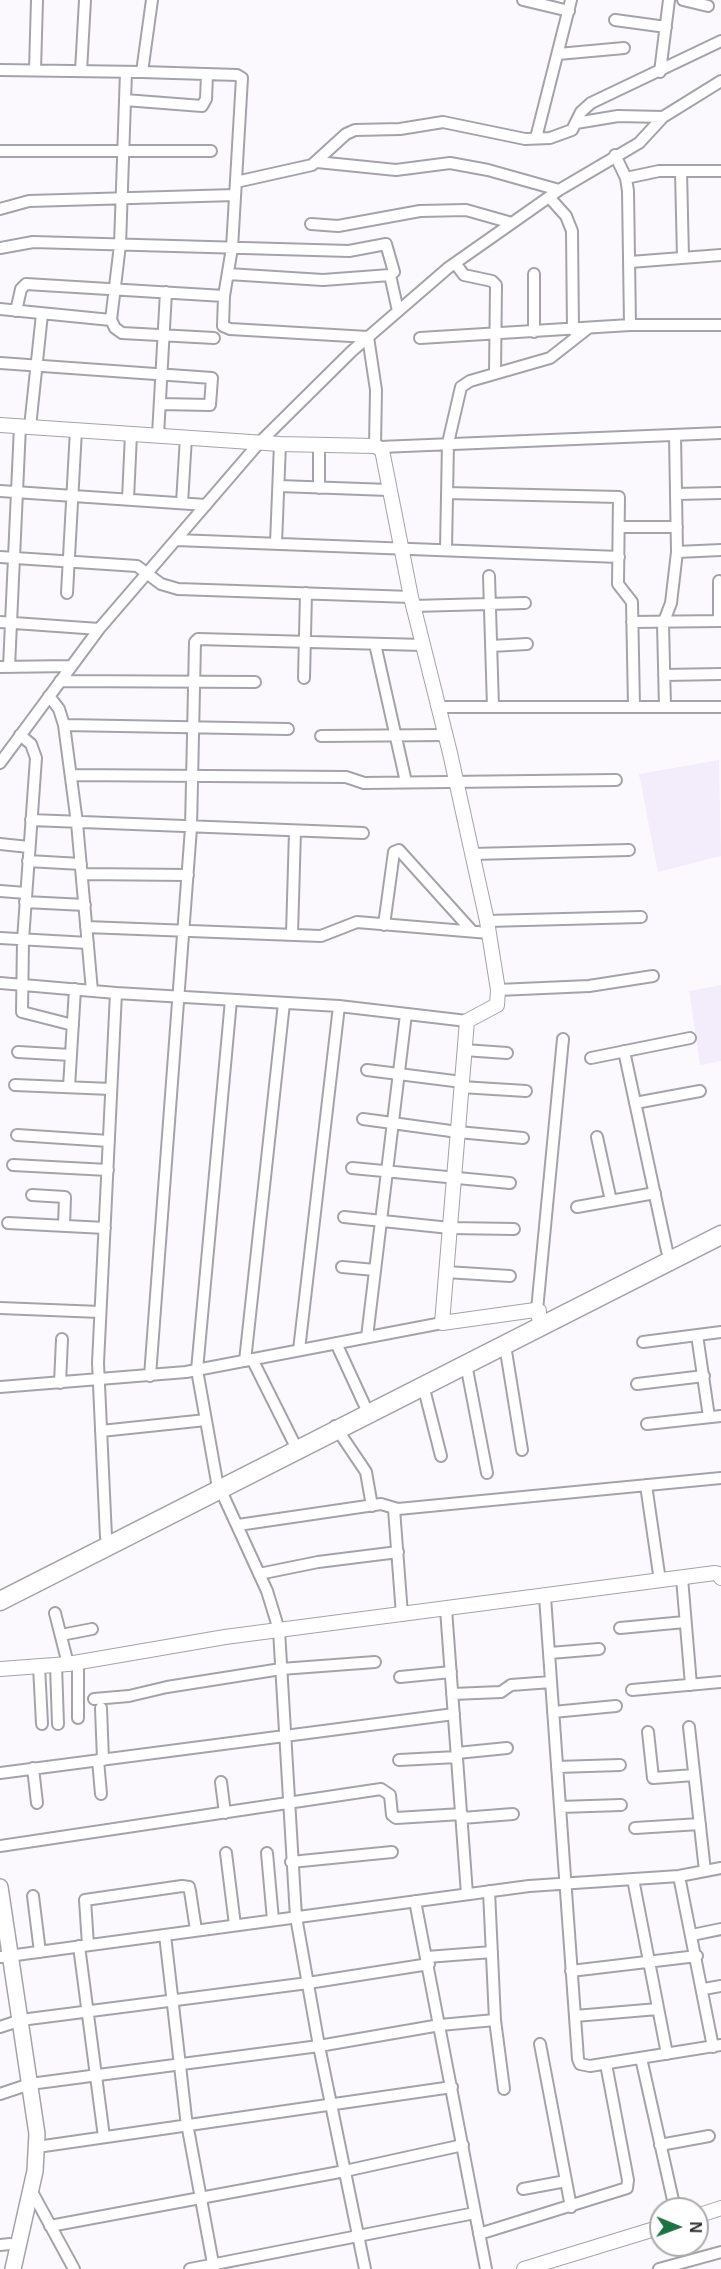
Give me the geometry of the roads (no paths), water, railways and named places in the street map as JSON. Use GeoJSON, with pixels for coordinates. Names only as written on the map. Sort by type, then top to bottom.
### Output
{"type":"FeatureCollection","features":[{"type":"Feature","properties":{"kind":"highway"},"geometry":{"type":"LineString","coordinates":[[0,1590],[106,1537],[219,1485],[294,1443],[335,1426],[365,1407],[538,1314],[721,1225]]}},
{"type":"Feature","properties":{"kind":"highway"},"geometry":{"type":"LineString","coordinates":[[0,1601],[335,1426],[505,1345],[721,1235]]}},
{"type":"Feature","properties":{"kind":"main road"},"geometry":{"type":"LineString","coordinates":[[0,1887],[11,2023],[37,2147],[31,2190],[13,2269]]}},
{"type":"Feature","properties":{"kind":"main road"},"geometry":{"type":"LineString","coordinates":[[6,2269],[5,2244],[28,2153],[25,2085]]}},
{"type":"Feature","properties":{"kind":"street"},"geometry":{"type":"LineString","coordinates":[[35,70],[37,0]]}},
{"type":"Feature","properties":{"kind":"street"},"geometry":{"type":"LineString","coordinates":[[81,71],[85,0]]}},
{"type":"Feature","properties":{"kind":"street"},"geometry":{"type":"LineString","coordinates":[[140,0],[152,0],[142,72]]}},
{"type":"Feature","properties":{"kind":"street"},"geometry":{"type":"LineString","coordinates":[[522,0],[570,6],[536,138]]}},
{"type":"Feature","properties":{"kind":"street"},"geometry":{"type":"LineString","coordinates":[[660,72],[669,0]]}},
{"type":"Feature","properties":{"kind":"street"},"geometry":{"type":"LineString","coordinates":[[682,0],[708,6]]}},
{"type":"Feature","properties":{"kind":"street"},"geometry":{"type":"LineString","coordinates":[[615,20],[666,27]]}},
{"type":"Feature","properties":{"kind":"street"},"geometry":{"type":"LineString","coordinates":[[236,182],[306,167],[317,162],[346,134],[360,130],[400,129],[443,123],[525,139],[550,138],[572,130],[581,112],[591,103],[721,41]]}},
{"type":"Feature","properties":{"kind":"street"},"geometry":{"type":"LineString","coordinates":[[558,54],[624,48]]}},
{"type":"Feature","properties":{"kind":"street"},"geometry":{"type":"LineString","coordinates":[[0,70],[237,75],[242,78],[232,248],[222,323],[225,328],[368,337]]}},
{"type":"Feature","properties":{"kind":"street"},"geometry":{"type":"LineString","coordinates":[[126,72],[120,245],[111,320],[115,328],[122,333],[214,338]]}},
{"type":"Feature","properties":{"kind":"street"},"geometry":{"type":"LineString","coordinates":[[125,100],[202,106],[206,102],[207,75]]}},
{"type":"Feature","properties":{"kind":"street"},"geometry":{"type":"LineString","coordinates":[[0,763],[99,629],[259,443],[368,337],[454,263],[559,190],[615,155],[639,143],[663,117],[721,81]]}},
{"type":"Feature","properties":{"kind":"street"},"geometry":{"type":"LineString","coordinates":[[576,123],[618,116],[663,117]]}},
{"type":"Feature","properties":{"kind":"street"},"geometry":{"type":"LineString","coordinates":[[0,151],[211,151]]}},
{"type":"Feature","properties":{"kind":"street"},"geometry":{"type":"LineString","coordinates":[[615,155],[626,178],[630,325]]}},
{"type":"Feature","properties":{"kind":"street"},"geometry":{"type":"LineString","coordinates":[[317,162],[396,170],[450,163],[488,170],[559,190]]}},
{"type":"Feature","properties":{"kind":"street"},"geometry":{"type":"LineString","coordinates":[[626,178],[659,171],[721,171]]}},
{"type":"Feature","properties":{"kind":"street"},"geometry":{"type":"LineString","coordinates":[[681,171],[683,258]]}},
{"type":"Feature","properties":{"kind":"street"},"geometry":{"type":"LineString","coordinates":[[0,209],[29,201],[235,195]]}},
{"type":"Feature","properties":{"kind":"street"},"geometry":{"type":"LineString","coordinates":[[549,197],[566,216],[572,231],[573,330]]}},
{"type":"Feature","properties":{"kind":"street"},"geometry":{"type":"LineString","coordinates":[[311,224],[338,226],[414,212],[466,210],[512,223]]}},
{"type":"Feature","properties":{"kind":"street"},"geometry":{"type":"LineString","coordinates":[[0,248],[33,242],[349,251],[386,244],[394,272],[390,276],[323,280],[228,274]]}},
{"type":"Feature","properties":{"kind":"street"},"geometry":{"type":"LineString","coordinates":[[630,262],[721,255]]}},
{"type":"Feature","properties":{"kind":"street"},"geometry":{"type":"LineString","coordinates":[[454,263],[464,274],[496,283],[495,374]]}},
{"type":"Feature","properties":{"kind":"street"},"geometry":{"type":"LineString","coordinates":[[534,274],[534,332]]}},
{"type":"Feature","properties":{"kind":"street"},"geometry":{"type":"LineString","coordinates":[[390,276],[398,311]]}},
{"type":"Feature","properties":{"kind":"street"},"geometry":{"type":"LineString","coordinates":[[16,311],[21,289],[26,284],[224,296]]}},
{"type":"Feature","properties":{"kind":"street"},"geometry":{"type":"LineString","coordinates":[[158,435],[166,292]]}},
{"type":"Feature","properties":{"kind":"street"},"geometry":{"type":"LineString","coordinates":[[0,309],[111,320]]}},
{"type":"Feature","properties":{"kind":"street"},"geometry":{"type":"LineString","coordinates":[[42,314],[17,492],[14,557],[5,622],[4,667],[71,666]]}},
{"type":"Feature","properties":{"kind":"street"},"geometry":{"type":"LineString","coordinates":[[420,338],[630,325],[721,325]]}},
{"type":"Feature","properties":{"kind":"street"},"geometry":{"type":"LineString","coordinates":[[446,549],[448,443],[461,387],[470,381],[550,358],[587,329]]}},
{"type":"Feature","properties":{"kind":"street"},"geometry":{"type":"LineString","coordinates":[[0,983],[116,993],[339,1006],[467,1021],[497,1005],[498,990],[488,927],[446,735],[412,601],[402,547],[378,446],[376,390],[368,337]]}},
{"type":"Feature","properties":{"kind":"street"},"geometry":{"type":"LineString","coordinates":[[0,363],[210,377],[213,380],[209,406],[160,404]]}},
{"type":"Feature","properties":{"kind":"street"},"geometry":{"type":"LineString","coordinates":[[0,425],[319,446],[378,446],[721,433]]}},
{"type":"Feature","properties":{"kind":"street"},"geometry":{"type":"LineString","coordinates":[[67,593],[76,430]]}},
{"type":"Feature","properties":{"kind":"street"},"geometry":{"type":"LineString","coordinates":[[128,500],[131,434]]}},
{"type":"Feature","properties":{"kind":"street"},"geometry":{"type":"LineString","coordinates":[[665,707],[664,622],[671,603],[677,552],[675,435]]}},
{"type":"Feature","properties":{"kind":"street"},"geometry":{"type":"LineString","coordinates":[[182,503],[186,437]]}},
{"type":"Feature","properties":{"kind":"street"},"geometry":{"type":"LineString","coordinates":[[276,543],[280,444]]}},
{"type":"Feature","properties":{"kind":"street"},"geometry":{"type":"LineString","coordinates":[[319,446],[319,488]]}},
{"type":"Feature","properties":{"kind":"street"},"geometry":{"type":"LineString","coordinates":[[279,486],[389,490]]}},
{"type":"Feature","properties":{"kind":"street"},"geometry":{"type":"LineString","coordinates":[[0,491],[206,505]]}},
{"type":"Feature","properties":{"kind":"street"},"geometry":{"type":"LineString","coordinates":[[447,493],[617,496],[621,499],[618,584],[622,592],[631,599],[634,707]]}},
{"type":"Feature","properties":{"kind":"street"},"geometry":{"type":"LineString","coordinates":[[676,494],[721,493]]}},
{"type":"Feature","properties":{"kind":"street"},"geometry":{"type":"LineString","coordinates":[[620,526],[676,527]]}},
{"type":"Feature","properties":{"kind":"street"},"geometry":{"type":"LineString","coordinates":[[176,540],[619,557]]}},
{"type":"Feature","properties":{"kind":"street"},"geometry":{"type":"LineString","coordinates":[[677,552],[721,550]]}},
{"type":"Feature","properties":{"kind":"street"},"geometry":{"type":"LineString","coordinates":[[0,557],[137,566],[161,584],[178,589],[306,593],[412,601],[525,603]]}},
{"type":"Feature","properties":{"kind":"street"},"geometry":{"type":"LineString","coordinates":[[489,576],[493,707]]}},
{"type":"Feature","properties":{"kind":"street"},"geometry":{"type":"LineString","coordinates":[[632,622],[720,621],[719,581]]}},
{"type":"Feature","properties":{"kind":"street"},"geometry":{"type":"LineString","coordinates":[[304,678],[306,593]]}},
{"type":"Feature","properties":{"kind":"street"},"geometry":{"type":"LineString","coordinates":[[5,622],[99,629]]}},
{"type":"Feature","properties":{"kind":"street"},"geometry":{"type":"LineString","coordinates":[[150,1376],[191,828],[196,640],[423,645]]}},
{"type":"Feature","properties":{"kind":"street"},"geometry":{"type":"LineString","coordinates":[[375,644],[406,782]]}},
{"type":"Feature","properties":{"kind":"street"},"geometry":{"type":"LineString","coordinates":[[491,646],[527,644]]}},
{"type":"Feature","properties":{"kind":"street"},"geometry":{"type":"LineString","coordinates":[[664,675],[721,674]]}},
{"type":"Feature","properties":{"kind":"street"},"geometry":{"type":"LineString","coordinates":[[60,681],[255,682]]}},
{"type":"Feature","properties":{"kind":"street"},"geometry":{"type":"LineString","coordinates":[[49,696],[59,709],[64,725],[77,823],[92,991]]}},
{"type":"Feature","properties":{"kind":"street"},"geometry":{"type":"LineString","coordinates":[[439,707],[721,707]]}},
{"type":"Feature","properties":{"kind":"street"},"geometry":{"type":"LineString","coordinates":[[64,725],[288,729]]}},
{"type":"Feature","properties":{"kind":"street"},"geometry":{"type":"LineString","coordinates":[[20,735],[31,744],[36,758],[23,940],[24,1015],[73,1025]]}},
{"type":"Feature","properties":{"kind":"street"},"geometry":{"type":"LineString","coordinates":[[321,736],[446,735]]}},
{"type":"Feature","properties":{"kind":"street"},"geometry":{"type":"LineString","coordinates":[[71,775],[346,777],[364,783],[616,780]]}},
{"type":"Feature","properties":{"kind":"street"},"geometry":{"type":"LineString","coordinates":[[31,820],[363,833]]}},
{"type":"Feature","properties":{"kind":"street"},"geometry":{"type":"LineString","coordinates":[[292,934],[295,831]]}},
{"type":"Feature","properties":{"kind":"street"},"geometry":{"type":"LineString","coordinates":[[0,844],[29,847]]}},
{"type":"Feature","properties":{"kind":"street"},"geometry":{"type":"LineString","coordinates":[[384,925],[394,852],[399,850],[472,932]]}},
{"type":"Feature","properties":{"kind":"street"},"geometry":{"type":"LineString","coordinates":[[472,854],[629,850]]}},
{"type":"Feature","properties":{"kind":"street"},"geometry":{"type":"LineString","coordinates":[[28,861],[81,869],[188,875]]}},
{"type":"Feature","properties":{"kind":"street"},"geometry":{"type":"LineString","coordinates":[[0,891],[85,905]]}},
{"type":"Feature","properties":{"kind":"street"},"geometry":{"type":"LineString","coordinates":[[86,927],[326,935],[357,922],[472,932],[488,927],[642,917]]}},
{"type":"Feature","properties":{"kind":"street"},"geometry":{"type":"LineString","coordinates":[[0,938],[88,944]]}},
{"type":"Feature","properties":{"kind":"street"},"geometry":{"type":"LineString","coordinates":[[498,990],[589,986],[653,976]]}},
{"type":"Feature","properties":{"kind":"street"},"geometry":{"type":"LineString","coordinates":[[69,1087],[75,989]]}},
{"type":"Feature","properties":{"kind":"street"},"geometry":{"type":"LineString","coordinates":[[106,1537],[98,1380],[116,993]]}},
{"type":"Feature","properties":{"kind":"street"},"geometry":{"type":"LineString","coordinates":[[231,1000],[197,1370],[219,1485],[259,1574],[279,1630],[291,1862],[297,1917],[319,2046],[365,2269]]}},
{"type":"Feature","properties":{"kind":"street"},"geometry":{"type":"LineString","coordinates":[[284,1003],[248,1360],[294,1443]]}},
{"type":"Feature","properties":{"kind":"street"},"geometry":{"type":"LineString","coordinates":[[299,1350],[339,1006]]}},
{"type":"Feature","properties":{"kind":"street"},"geometry":{"type":"LineString","coordinates":[[367,1337],[406,1014]]}},
{"type":"Feature","properties":{"kind":"street"},"geometry":{"type":"LineString","coordinates":[[442,1323],[467,1021]]}},
{"type":"Feature","properties":{"kind":"street"},"geometry":{"type":"LineString","coordinates":[[591,1058],[690,1038]]}},
{"type":"Feature","properties":{"kind":"street"},"geometry":{"type":"LineString","coordinates":[[0,1387],[150,1376],[197,1370],[442,1323],[538,1314],[563,1039]]}},
{"type":"Feature","properties":{"kind":"street"},"geometry":{"type":"LineString","coordinates":[[464,1050],[507,1053]]}},
{"type":"Feature","properties":{"kind":"street"},"geometry":{"type":"LineString","coordinates":[[624,1051],[667,1251]]}},
{"type":"Feature","properties":{"kind":"street"},"geometry":{"type":"LineString","coordinates":[[18,1052],[71,1055]]}},
{"type":"Feature","properties":{"kind":"street"},"geometry":{"type":"LineString","coordinates":[[367,1070],[526,1091]]}},
{"type":"Feature","properties":{"kind":"street"},"geometry":{"type":"LineString","coordinates":[[15,1084],[111,1089]]}},
{"type":"Feature","properties":{"kind":"street"},"geometry":{"type":"LineString","coordinates":[[635,1103],[700,1091]]}},
{"type":"Feature","properties":{"kind":"street"},"geometry":{"type":"LineString","coordinates":[[363,1119],[523,1138]]}},
{"type":"Feature","properties":{"kind":"street"},"geometry":{"type":"LineString","coordinates":[[17,1135],[109,1141]]}},
{"type":"Feature","properties":{"kind":"street"},"geometry":{"type":"LineString","coordinates":[[597,1137],[611,1201]]}},
{"type":"Feature","properties":{"kind":"street"},"geometry":{"type":"LineString","coordinates":[[13,1165],[108,1170]]}},
{"type":"Feature","properties":{"kind":"street"},"geometry":{"type":"LineString","coordinates":[[352,1168],[510,1183]]}},
{"type":"Feature","properties":{"kind":"street"},"geometry":{"type":"LineString","coordinates":[[577,1207],[655,1193]]}},
{"type":"Feature","properties":{"kind":"street"},"geometry":{"type":"LineString","coordinates":[[32,1195],[65,1197],[64,1226]]}},
{"type":"Feature","properties":{"kind":"street"},"geometry":{"type":"LineString","coordinates":[[344,1217],[450,1228],[514,1229]]}},
{"type":"Feature","properties":{"kind":"street"},"geometry":{"type":"LineString","coordinates":[[8,1223],[105,1228]]}},
{"type":"Feature","properties":{"kind":"street"},"geometry":{"type":"LineString","coordinates":[[342,1267],[375,1270]]}},
{"type":"Feature","properties":{"kind":"street"},"geometry":{"type":"LineString","coordinates":[[446,1272],[510,1276]]}},
{"type":"Feature","properties":{"kind":"street"},"geometry":{"type":"LineString","coordinates":[[0,1308],[100,1312]]}},
{"type":"Feature","properties":{"kind":"street"},"geometry":{"type":"LineString","coordinates":[[643,1342],[721,1332]]}},
{"type":"Feature","properties":{"kind":"street"},"geometry":{"type":"LineString","coordinates":[[697,1335],[709,1417]]}},
{"type":"Feature","properties":{"kind":"street"},"geometry":{"type":"LineString","coordinates":[[60,1383],[62,1339]]}},
{"type":"Feature","properties":{"kind":"street"},"geometry":{"type":"LineString","coordinates":[[336,1343],[365,1407]]}},
{"type":"Feature","properties":{"kind":"street"},"geometry":{"type":"LineString","coordinates":[[505,1345],[522,1450]]}},
{"type":"Feature","properties":{"kind":"street"},"geometry":{"type":"LineString","coordinates":[[466,1364],[487,1473]]}},
{"type":"Feature","properties":{"kind":"street"},"geometry":{"type":"LineString","coordinates":[[637,1384],[704,1376]]}},
{"type":"Feature","properties":{"kind":"street"},"geometry":{"type":"LineString","coordinates":[[423,1385],[441,1456]]}},
{"type":"Feature","properties":{"kind":"street"},"geometry":{"type":"LineString","coordinates":[[647,1424],[721,1416]]}},
{"type":"Feature","properties":{"kind":"street"},"geometry":{"type":"LineString","coordinates":[[101,1431],[206,1420]]}},
{"type":"Feature","properties":{"kind":"street"},"geometry":{"type":"LineString","coordinates":[[335,1426],[369,1479],[372,1506]]}},
{"type":"Feature","properties":{"kind":"street"},"geometry":{"type":"LineString","coordinates":[[238,1525],[384,1504],[394,1509],[721,1478]]}},
{"type":"Feature","properties":{"kind":"street"},"geometry":{"type":"LineString","coordinates":[[646,1485],[660,1581]]}},
{"type":"Feature","properties":{"kind":"street"},"geometry":{"type":"LineString","coordinates":[[394,1509],[402,1614]]}},
{"type":"Feature","properties":{"kind":"street"},"geometry":{"type":"LineString","coordinates":[[259,1574],[318,1562],[398,1552]]}},
{"type":"Feature","properties":{"kind":"street"},"geometry":{"type":"LineString","coordinates":[[0,1669],[68,1664],[279,1630],[720,1575]]}},
{"type":"Feature","properties":{"kind":"street"},"geometry":{"type":"LineString","coordinates":[[682,1578],[691,1684]]}},
{"type":"Feature","properties":{"kind":"street"},"geometry":{"type":"LineString","coordinates":[[545,1597],[571,1971],[580,2064],[590,2067],[717,2046],[679,1876]]}},
{"type":"Feature","properties":{"kind":"street"},"geometry":{"type":"LineString","coordinates":[[446,1609],[467,1894]]}},
{"type":"Feature","properties":{"kind":"street"},"geometry":{"type":"LineString","coordinates":[[55,1613],[78,1718]]}},
{"type":"Feature","properties":{"kind":"street"},"geometry":{"type":"LineString","coordinates":[[620,1628],[686,1622]]}},
{"type":"Feature","properties":{"kind":"street"},"geometry":{"type":"LineString","coordinates":[[61,1635],[93,1629]]}},
{"type":"Feature","properties":{"kind":"street"},"geometry":{"type":"LineString","coordinates":[[550,1653],[599,1649]]}},
{"type":"Feature","properties":{"kind":"street"},"geometry":{"type":"LineString","coordinates":[[101,1794],[98,1703],[167,1687],[281,1669],[375,1662]]}},
{"type":"Feature","properties":{"kind":"street"},"geometry":{"type":"LineString","coordinates":[[58,1724],[68,1664]]}},
{"type":"Feature","properties":{"kind":"street"},"geometry":{"type":"LineString","coordinates":[[39,1666],[42,1724]]}},
{"type":"Feature","properties":{"kind":"street"},"geometry":{"type":"LineString","coordinates":[[400,1677],[450,1672]]}},
{"type":"Feature","properties":{"kind":"street"},"geometry":{"type":"LineString","coordinates":[[452,1694],[501,1692],[511,1685],[551,1682]]}},
{"type":"Feature","properties":{"kind":"street"},"geometry":{"type":"LineString","coordinates":[[632,1690],[721,1682]]}},
{"type":"Feature","properties":{"kind":"street"},"geometry":{"type":"LineString","coordinates":[[553,1712],[616,1706]]}},
{"type":"Feature","properties":{"kind":"street"},"geometry":{"type":"LineString","coordinates":[[0,1773],[454,1714]]}},
{"type":"Feature","properties":{"kind":"street"},"geometry":{"type":"LineString","coordinates":[[689,1727],[705,1871]]}},
{"type":"Feature","properties":{"kind":"street"},"geometry":{"type":"LineString","coordinates":[[648,1732],[653,1778],[694,1775]]}},
{"type":"Feature","properties":{"kind":"street"},"geometry":{"type":"LineString","coordinates":[[399,1760],[507,1748]]}},
{"type":"Feature","properties":{"kind":"street"},"geometry":{"type":"LineString","coordinates":[[557,1767],[620,1765]]}},
{"type":"Feature","properties":{"kind":"street"},"geometry":{"type":"LineString","coordinates":[[33,1768],[37,1803]]}},
{"type":"Feature","properties":{"kind":"street"},"geometry":{"type":"LineString","coordinates":[[221,1782],[225,1813]]}},
{"type":"Feature","properties":{"kind":"street"},"geometry":{"type":"LineString","coordinates":[[0,1846],[381,1788],[390,1795],[392,1815],[396,1818],[513,1815]]}},
{"type":"Feature","properties":{"kind":"street"},"geometry":{"type":"LineString","coordinates":[[560,1807],[621,1805]]}},
{"type":"Feature","properties":{"kind":"street"},"geometry":{"type":"LineString","coordinates":[[635,1828],[700,1824]]}},
{"type":"Feature","properties":{"kind":"street"},"geometry":{"type":"LineString","coordinates":[[291,1862],[392,1852]]}},
{"type":"Feature","properties":{"kind":"street"},"geometry":{"type":"LineString","coordinates":[[226,1853],[235,1925]]}},
{"type":"Feature","properties":{"kind":"street"},"geometry":{"type":"LineString","coordinates":[[267,1854],[273,1920]]}},
{"type":"Feature","properties":{"kind":"street"},"geometry":{"type":"LineString","coordinates":[[4,1949],[40,1952],[467,1894],[679,1876],[721,1869]]}},
{"type":"Feature","properties":{"kind":"street"},"geometry":{"type":"LineString","coordinates":[[633,1879],[667,2054]]}},
{"type":"Feature","properties":{"kind":"street"},"geometry":{"type":"LineString","coordinates":[[104,2138],[87,2012],[84,1946],[85,1900],[182,1886],[189,1887],[196,1930]]}},
{"type":"Feature","properties":{"kind":"street"},"geometry":{"type":"LineString","coordinates":[[489,1892],[495,2020],[504,2089]]}},
{"type":"Feature","properties":{"kind":"street"},"geometry":{"type":"LineString","coordinates":[[33,1896],[40,1952]]}},
{"type":"Feature","properties":{"kind":"street"},"geometry":{"type":"LineString","coordinates":[[415,1901],[486,2269]]}},
{"type":"Feature","properties":{"kind":"street"},"geometry":{"type":"LineString","coordinates":[[692,1935],[721,1929]]}},
{"type":"Feature","properties":{"kind":"street"},"geometry":{"type":"LineString","coordinates":[[165,1935],[187,2126],[213,2267]]}},
{"type":"Feature","properties":{"kind":"street"},"geometry":{"type":"LineString","coordinates":[[11,2023],[308,1983],[492,1952]]}},
{"type":"Feature","properties":{"kind":"street"},"geometry":{"type":"LineString","coordinates":[[571,1971],[697,1956]]}},
{"type":"Feature","properties":{"kind":"street"},"geometry":{"type":"LineString","coordinates":[[704,1989],[721,1986]]}},
{"type":"Feature","properties":{"kind":"street"},"geometry":{"type":"LineString","coordinates":[[575,2016],[658,2009]]}},
{"type":"Feature","properties":{"kind":"street"},"geometry":{"type":"LineString","coordinates":[[0,2094],[25,2085],[319,2046],[440,2025],[495,2020]]}},
{"type":"Feature","properties":{"kind":"street"},"geometry":{"type":"LineString","coordinates":[[540,2043],[571,2207]]}},
{"type":"Feature","properties":{"kind":"street"},"geometry":{"type":"LineString","coordinates":[[641,2058],[672,2197]]}},
{"type":"Feature","properties":{"kind":"street"},"geometry":{"type":"LineString","coordinates":[[479,2234],[623,2191],[629,2184],[606,2064]]}},
{"type":"Feature","properties":{"kind":"street"},"geometry":{"type":"LineString","coordinates":[[37,2147],[452,2087]]}},
{"type":"Feature","properties":{"kind":"street"},"geometry":{"type":"LineString","coordinates":[[660,2145],[709,2136]]}},
{"type":"Feature","properties":{"kind":"street"},"geometry":{"type":"LineString","coordinates":[[50,2226],[345,2172],[462,2145]]}},
{"type":"Feature","properties":{"kind":"street"},"geometry":{"type":"LineString","coordinates":[[523,2189],[566,2181]]}},
{"type":"Feature","properties":{"kind":"street"},"geometry":{"type":"LineString","coordinates":[[31,2190],[74,2269]]}},
{"type":"Feature","properties":{"kind":"street"},"geometry":{"type":"LineString","coordinates":[[190,2269],[213,2267],[358,2234],[475,2213]]}},
{"type":"Feature","properties":{"kind":"street"},"geometry":{"type":"LineString","coordinates":[[524,2269],[649,2231]]}},
{"type":"Feature","properties":{"kind":"street"},"geometry":{"type":"LineString","coordinates":[[659,2269],[720,2255]]}}]}
